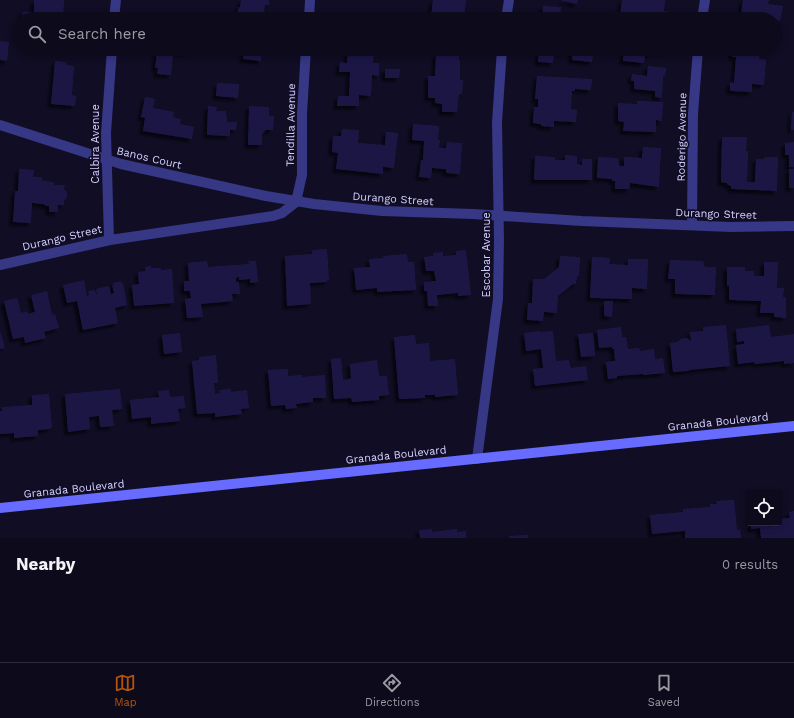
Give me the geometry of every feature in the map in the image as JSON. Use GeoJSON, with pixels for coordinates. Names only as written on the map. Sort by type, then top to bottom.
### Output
{"type":"FeatureCollection","features":[{"type":"Feature","properties":{"kind":"street"},"geometry":{"type":"LineString","coordinates":[[115,12],[116,0]]}},
{"type":"Feature","properties":{"kind":"street"},"geometry":{"type":"LineString","coordinates":[[309,12],[310,0]]}},
{"type":"Feature","properties":{"kind":"street"},"geometry":{"type":"LineString","coordinates":[[507,12],[509,0]]}},
{"type":"Feature","properties":{"kind":"street"},"geometry":{"type":"LineString","coordinates":[[703,12],[705,0]]}},
{"type":"Feature","properties":{"kind":"street","name":"Calbira Avenue"},"geometry":{"type":"LineString","coordinates":[[109,240],[106,160],[112,56]]}},
{"type":"Feature","properties":{"kind":"street","name":"Tendilla Avenue"},"geometry":{"type":"LineString","coordinates":[[296,202],[302,176],[302,107],[306,56]]}},
{"type":"Feature","properties":{"kind":"street","name":"Escobar Avenue"},"geometry":{"type":"LineString","coordinates":[[477,459],[498,299],[497,122],[502,56]]}},
{"type":"Feature","properties":{"kind":"street","name":"Roderigo Avenue"},"geometry":{"type":"LineString","coordinates":[[692,225],[693,114],[697,56]]}},
{"type":"Feature","properties":{"kind":"street","name":"Banos Court"},"geometry":{"type":"LineString","coordinates":[[0,125],[106,160],[296,202]]}},
{"type":"Feature","properties":{"kind":"street","name":"Durango Street"},"geometry":{"type":"LineString","coordinates":[[0,265],[109,240],[272,216],[282,213],[296,202],[382,211],[582,221],[756,227],[794,226]]}},
{"type":"Feature","properties":{"kind":"street","name":"Granada Boulevard"},"geometry":{"type":"LineString","coordinates":[[0,508],[794,426]]}},
{"type":"Feature","properties":{"kind":"building"},"geometry":{"type":"Polygon","coordinates":[[[34,0],[64,0],[63,12],[34,12],[34,0]]]}},
{"type":"Feature","properties":{"kind":"building"},"geometry":{"type":"Polygon","coordinates":[[[241,0],[269,0],[269,5],[265,5],[264,12],[238,12],[238,7],[240,8],[241,0]]]}},
{"type":"Feature","properties":{"kind":"building"},"geometry":{"type":"Polygon","coordinates":[[[433,0],[466,0],[465,12],[432,12],[433,0]]]}},
{"type":"Feature","properties":{"kind":"building"},"geometry":{"type":"Polygon","coordinates":[[[560,0],[578,0],[577,4],[560,0]]]}},
{"type":"Feature","properties":{"kind":"building"},"geometry":{"type":"Polygon","coordinates":[[[622,0],[665,0],[664,11],[671,12],[620,12],[622,0]]]}},
{"type":"Feature","properties":{"kind":"building"},"geometry":{"type":"Polygon","coordinates":[[[743,0],[769,0],[768,4],[783,6],[782,12],[741,12],[743,0]]]}},
{"type":"Feature","properties":{"kind":"building"},"geometry":{"type":"Polygon","coordinates":[[[543,6],[561,7],[561,12],[543,12],[543,6]]]}},
{"type":"Feature","properties":{"kind":"building"},"geometry":{"type":"Polygon","coordinates":[[[0,41],[9,42],[7,61],[0,60],[0,41]]]}},
{"type":"Feature","properties":{"kind":"building"},"geometry":{"type":"Polygon","coordinates":[[[156,56],[173,56],[171,75],[157,74],[158,68],[155,68],[156,56]]]}},
{"type":"Feature","properties":{"kind":"building"},"geometry":{"type":"Polygon","coordinates":[[[244,56],[261,56],[261,61],[243,59],[244,56]]]}},
{"type":"Feature","properties":{"kind":"building"},"geometry":{"type":"Polygon","coordinates":[[[348,56],[374,56],[373,63],[379,63],[379,76],[372,75],[371,96],[359,95],[359,106],[337,106],[338,96],[349,96],[350,72],[339,72],[340,62],[347,63],[348,56]]]}},
{"type":"Feature","properties":{"kind":"building"},"geometry":{"type":"Polygon","coordinates":[[[436,56],[459,56],[460,80],[463,80],[462,94],[459,94],[457,112],[442,112],[442,104],[435,103],[435,98],[428,98],[428,76],[435,76],[436,56]]]}},
{"type":"Feature","properties":{"kind":"building"},"geometry":{"type":"Polygon","coordinates":[[[538,56],[554,56],[553,63],[538,62],[538,56]]]}},
{"type":"Feature","properties":{"kind":"building"},"geometry":{"type":"Polygon","coordinates":[[[572,56],[593,56],[592,62],[572,60],[572,56]]]}},
{"type":"Feature","properties":{"kind":"building"},"geometry":{"type":"Polygon","coordinates":[[[623,56],[645,56],[644,63],[623,61],[623,56]]]}},
{"type":"Feature","properties":{"kind":"building"},"geometry":{"type":"Polygon","coordinates":[[[759,56],[759,59],[766,60],[764,85],[752,84],[752,92],[730,91],[730,82],[734,83],[736,57],[732,57],[759,56]]]}},
{"type":"Feature","properties":{"kind":"building"},"geometry":{"type":"Polygon","coordinates":[[[55,61],[66,62],[66,65],[74,66],[72,95],[76,96],[75,106],[51,104],[55,61]]]}},
{"type":"Feature","properties":{"kind":"building"},"geometry":{"type":"Polygon","coordinates":[[[648,66],[666,68],[665,76],[663,76],[662,98],[655,97],[655,91],[634,89],[634,81],[631,81],[632,74],[647,76],[648,66]]]}},
{"type":"Feature","properties":{"kind":"building"},"geometry":{"type":"Polygon","coordinates":[[[385,69],[400,69],[399,78],[385,78],[385,69]]]}},
{"type":"Feature","properties":{"kind":"building"},"geometry":{"type":"Polygon","coordinates":[[[537,76],[592,79],[591,90],[575,89],[575,91],[572,91],[571,109],[577,110],[576,122],[554,121],[554,127],[541,126],[541,124],[533,123],[534,107],[538,107],[538,99],[535,99],[537,76]]]}},
{"type":"Feature","properties":{"kind":"building"},"geometry":{"type":"Polygon","coordinates":[[[217,83],[239,84],[238,98],[216,96],[217,83]]]}},
{"type":"Feature","properties":{"kind":"building"},"geometry":{"type":"Polygon","coordinates":[[[145,97],[155,99],[153,108],[174,112],[173,117],[181,119],[180,124],[194,127],[192,139],[143,131],[145,118],[141,117],[145,97]]]}},
{"type":"Feature","properties":{"kind":"building"},"geometry":{"type":"Polygon","coordinates":[[[637,101],[663,102],[662,121],[656,120],[656,132],[623,131],[624,122],[618,121],[618,103],[637,104],[637,101]]]}},
{"type":"Feature","properties":{"kind":"building"},"geometry":{"type":"Polygon","coordinates":[[[208,106],[217,107],[216,111],[226,111],[227,122],[237,122],[236,130],[230,130],[230,136],[207,135],[208,106]]]}},
{"type":"Feature","properties":{"kind":"building"},"geometry":{"type":"Polygon","coordinates":[[[249,106],[269,107],[269,116],[274,116],[273,130],[266,130],[262,134],[262,145],[248,145],[249,106]]]}},
{"type":"Feature","properties":{"kind":"building"},"geometry":{"type":"Polygon","coordinates":[[[792,112],[794,112],[794,130],[791,130],[792,112]]]}},
{"type":"Feature","properties":{"kind":"building"},"geometry":{"type":"Polygon","coordinates":[[[413,124],[439,126],[439,148],[446,148],[447,142],[462,143],[460,174],[446,173],[446,169],[432,168],[431,178],[419,177],[421,160],[423,160],[424,141],[412,140],[413,124]]]}},
{"type":"Feature","properties":{"kind":"building"},"geometry":{"type":"Polygon","coordinates":[[[342,129],[359,130],[358,143],[385,145],[386,132],[398,133],[394,168],[383,167],[383,174],[336,169],[338,153],[332,152],[333,136],[341,136],[342,129]]]}},
{"type":"Feature","properties":{"kind":"building"},"geometry":{"type":"Polygon","coordinates":[[[722,137],[747,137],[747,182],[755,182],[756,159],[778,157],[777,191],[731,189],[731,186],[727,183],[721,182],[722,137]]]}},
{"type":"Feature","properties":{"kind":"building"},"geometry":{"type":"Polygon","coordinates":[[[794,142],[794,167],[789,167],[789,155],[785,155],[785,143],[794,142]]]}},
{"type":"Feature","properties":{"kind":"building"},"geometry":{"type":"Polygon","coordinates":[[[643,147],[661,148],[659,187],[630,183],[629,189],[615,189],[615,181],[612,181],[612,179],[597,178],[598,157],[618,158],[619,166],[624,166],[624,157],[642,158],[643,147]]]}},
{"type":"Feature","properties":{"kind":"building"},"geometry":{"type":"Polygon","coordinates":[[[565,155],[577,156],[577,164],[582,165],[582,159],[592,159],[592,180],[534,180],[535,156],[555,157],[555,160],[565,160],[565,155]]]}},
{"type":"Feature","properties":{"kind":"building"},"geometry":{"type":"Polygon","coordinates":[[[19,169],[34,170],[33,177],[42,177],[42,181],[54,182],[54,185],[65,185],[64,189],[67,192],[67,198],[64,201],[64,205],[58,205],[58,212],[49,212],[49,206],[44,204],[32,203],[31,223],[13,222],[15,191],[18,191],[19,169]]]}},
{"type":"Feature","properties":{"kind":"building"},"geometry":{"type":"Polygon","coordinates":[[[789,169],[794,169],[794,188],[789,188],[789,169]]]}},
{"type":"Feature","properties":{"kind":"building"},"geometry":{"type":"Polygon","coordinates":[[[327,249],[329,280],[327,280],[327,282],[310,283],[311,304],[287,306],[285,256],[312,254],[312,250],[327,249]]]}},
{"type":"Feature","properties":{"kind":"building"},"geometry":{"type":"Polygon","coordinates":[[[466,250],[471,295],[458,296],[458,293],[437,295],[438,306],[428,306],[427,291],[424,291],[424,282],[436,281],[434,271],[426,271],[424,257],[433,256],[433,253],[443,252],[443,256],[456,255],[456,251],[466,250]]]}},
{"type":"Feature","properties":{"kind":"building"},"geometry":{"type":"Polygon","coordinates":[[[407,254],[408,262],[414,262],[416,290],[377,292],[377,288],[356,290],[354,268],[370,267],[369,259],[407,254]]]}},
{"type":"Feature","properties":{"kind":"building"},"geometry":{"type":"Polygon","coordinates":[[[560,256],[580,257],[579,276],[577,276],[576,284],[573,284],[558,296],[557,313],[544,312],[543,321],[527,320],[528,303],[532,303],[533,279],[544,279],[559,267],[560,256]]]}},
{"type":"Feature","properties":{"kind":"building"},"geometry":{"type":"Polygon","coordinates":[[[592,257],[610,258],[609,264],[628,265],[628,259],[648,259],[647,289],[632,288],[632,299],[590,298],[592,257]]]}},
{"type":"Feature","properties":{"kind":"building"},"geometry":{"type":"Polygon","coordinates":[[[670,260],[703,261],[705,267],[716,267],[715,295],[675,294],[675,279],[668,279],[670,260]]]}},
{"type":"Feature","properties":{"kind":"building"},"geometry":{"type":"Polygon","coordinates":[[[207,261],[208,267],[249,264],[248,261],[256,261],[258,282],[250,283],[250,279],[239,280],[239,277],[236,278],[236,282],[239,282],[240,294],[232,294],[233,301],[201,304],[203,317],[187,318],[185,299],[191,298],[190,291],[184,291],[184,281],[189,281],[188,263],[207,261]]]}},
{"type":"Feature","properties":{"kind":"building"},"geometry":{"type":"Polygon","coordinates":[[[764,262],[778,262],[777,288],[784,288],[783,297],[786,297],[786,318],[774,317],[774,313],[760,313],[761,301],[729,300],[727,267],[745,267],[745,271],[754,271],[754,276],[764,276],[764,262]]]}},
{"type":"Feature","properties":{"kind":"building"},"geometry":{"type":"Polygon","coordinates":[[[151,266],[151,268],[161,268],[161,270],[172,269],[174,303],[134,306],[132,285],[139,284],[138,272],[145,271],[145,267],[151,266]]]}},
{"type":"Feature","properties":{"kind":"building"},"geometry":{"type":"Polygon","coordinates":[[[84,280],[87,296],[89,295],[88,291],[95,290],[97,294],[96,289],[109,286],[111,294],[114,293],[113,283],[121,281],[121,283],[123,283],[127,305],[115,308],[118,323],[83,330],[77,301],[67,303],[63,285],[84,280]]]}},
{"type":"Feature","properties":{"kind":"building"},"geometry":{"type":"Polygon","coordinates":[[[47,291],[52,315],[55,314],[59,328],[44,332],[46,338],[25,343],[24,337],[13,339],[4,301],[17,298],[21,313],[27,311],[28,314],[35,312],[31,295],[47,291]]]}},
{"type":"Feature","properties":{"kind":"building"},"geometry":{"type":"Polygon","coordinates":[[[604,301],[613,301],[612,317],[604,316],[604,301]]]}},
{"type":"Feature","properties":{"kind":"building"},"geometry":{"type":"Polygon","coordinates":[[[726,325],[730,366],[673,372],[670,343],[678,342],[681,339],[687,338],[691,341],[690,332],[703,331],[703,327],[726,325]]]}},
{"type":"Feature","properties":{"kind":"building"},"geometry":{"type":"Polygon","coordinates":[[[769,325],[771,337],[794,334],[794,363],[784,364],[784,361],[738,364],[736,345],[744,344],[744,341],[737,342],[736,329],[769,325]]]}},
{"type":"Feature","properties":{"kind":"building"},"geometry":{"type":"Polygon","coordinates":[[[621,327],[622,337],[626,337],[628,349],[639,348],[640,351],[654,349],[655,359],[663,358],[665,373],[617,376],[617,378],[608,379],[606,362],[615,361],[614,349],[612,349],[612,347],[599,348],[597,330],[621,327]]]}},
{"type":"Feature","properties":{"kind":"building"},"geometry":{"type":"Polygon","coordinates":[[[0,331],[5,348],[0,349],[0,331]]]}},
{"type":"Feature","properties":{"kind":"building"},"geometry":{"type":"Polygon","coordinates":[[[553,331],[556,361],[569,360],[571,368],[586,366],[588,380],[535,386],[533,369],[543,368],[541,349],[526,351],[524,333],[553,331]]]}},
{"type":"Feature","properties":{"kind":"building"},"geometry":{"type":"Polygon","coordinates":[[[180,333],[182,352],[164,354],[162,335],[180,333]]]}},
{"type":"Feature","properties":{"kind":"building"},"geometry":{"type":"Polygon","coordinates":[[[593,333],[595,356],[581,357],[578,334],[593,333]]]}},
{"type":"Feature","properties":{"kind":"building"},"geometry":{"type":"Polygon","coordinates":[[[415,335],[416,344],[429,343],[430,361],[455,359],[458,395],[435,397],[435,395],[425,395],[425,398],[399,399],[394,337],[415,335]]]}},
{"type":"Feature","properties":{"kind":"building"},"geometry":{"type":"Polygon","coordinates":[[[216,355],[218,383],[214,383],[215,394],[220,393],[219,390],[231,389],[231,392],[247,390],[249,408],[241,409],[242,414],[215,417],[215,413],[197,414],[192,361],[199,360],[199,357],[216,355]]]}},
{"type":"Feature","properties":{"kind":"building"},"geometry":{"type":"Polygon","coordinates":[[[341,358],[343,380],[351,378],[350,364],[377,360],[379,376],[387,376],[389,395],[379,396],[379,400],[352,402],[351,398],[334,399],[331,359],[341,358]]]}},
{"type":"Feature","properties":{"kind":"building"},"geometry":{"type":"Polygon","coordinates":[[[288,369],[288,376],[302,375],[302,377],[325,375],[326,398],[313,398],[313,402],[296,404],[297,408],[286,409],[285,405],[271,406],[268,370],[288,369]]]}},
{"type":"Feature","properties":{"kind":"building"},"geometry":{"type":"Polygon","coordinates":[[[120,389],[122,409],[112,410],[114,426],[100,427],[99,416],[89,417],[90,429],[68,432],[65,394],[120,389]]]}},
{"type":"Feature","properties":{"kind":"building"},"geometry":{"type":"Polygon","coordinates":[[[169,390],[170,397],[184,396],[185,408],[178,409],[180,421],[151,424],[151,417],[132,419],[130,400],[159,397],[158,391],[169,390]]]}},
{"type":"Feature","properties":{"kind":"building"},"geometry":{"type":"Polygon","coordinates":[[[49,394],[52,427],[50,429],[38,430],[38,436],[14,438],[14,433],[0,434],[0,411],[2,411],[2,407],[32,405],[32,395],[49,394]]]}},
{"type":"Feature","properties":{"kind":"building"},"geometry":{"type":"Polygon","coordinates":[[[734,500],[737,530],[740,529],[741,538],[685,538],[685,531],[652,534],[650,515],[683,512],[683,509],[710,507],[710,504],[717,504],[716,501],[734,500]]]}},
{"type":"Feature","properties":{"kind":"building"},"geometry":{"type":"Polygon","coordinates":[[[794,511],[794,538],[761,538],[760,528],[751,529],[751,526],[782,526],[782,519],[790,518],[789,512],[794,511]]]}},
{"type":"Feature","properties":{"kind":"building"},"geometry":{"type":"Polygon","coordinates":[[[432,529],[432,532],[457,529],[457,532],[466,531],[466,538],[420,538],[419,530],[432,529]]]}},
{"type":"Feature","properties":{"kind":"building"},"geometry":{"type":"Polygon","coordinates":[[[528,535],[528,538],[509,538],[509,536],[528,535]]]}}]}
